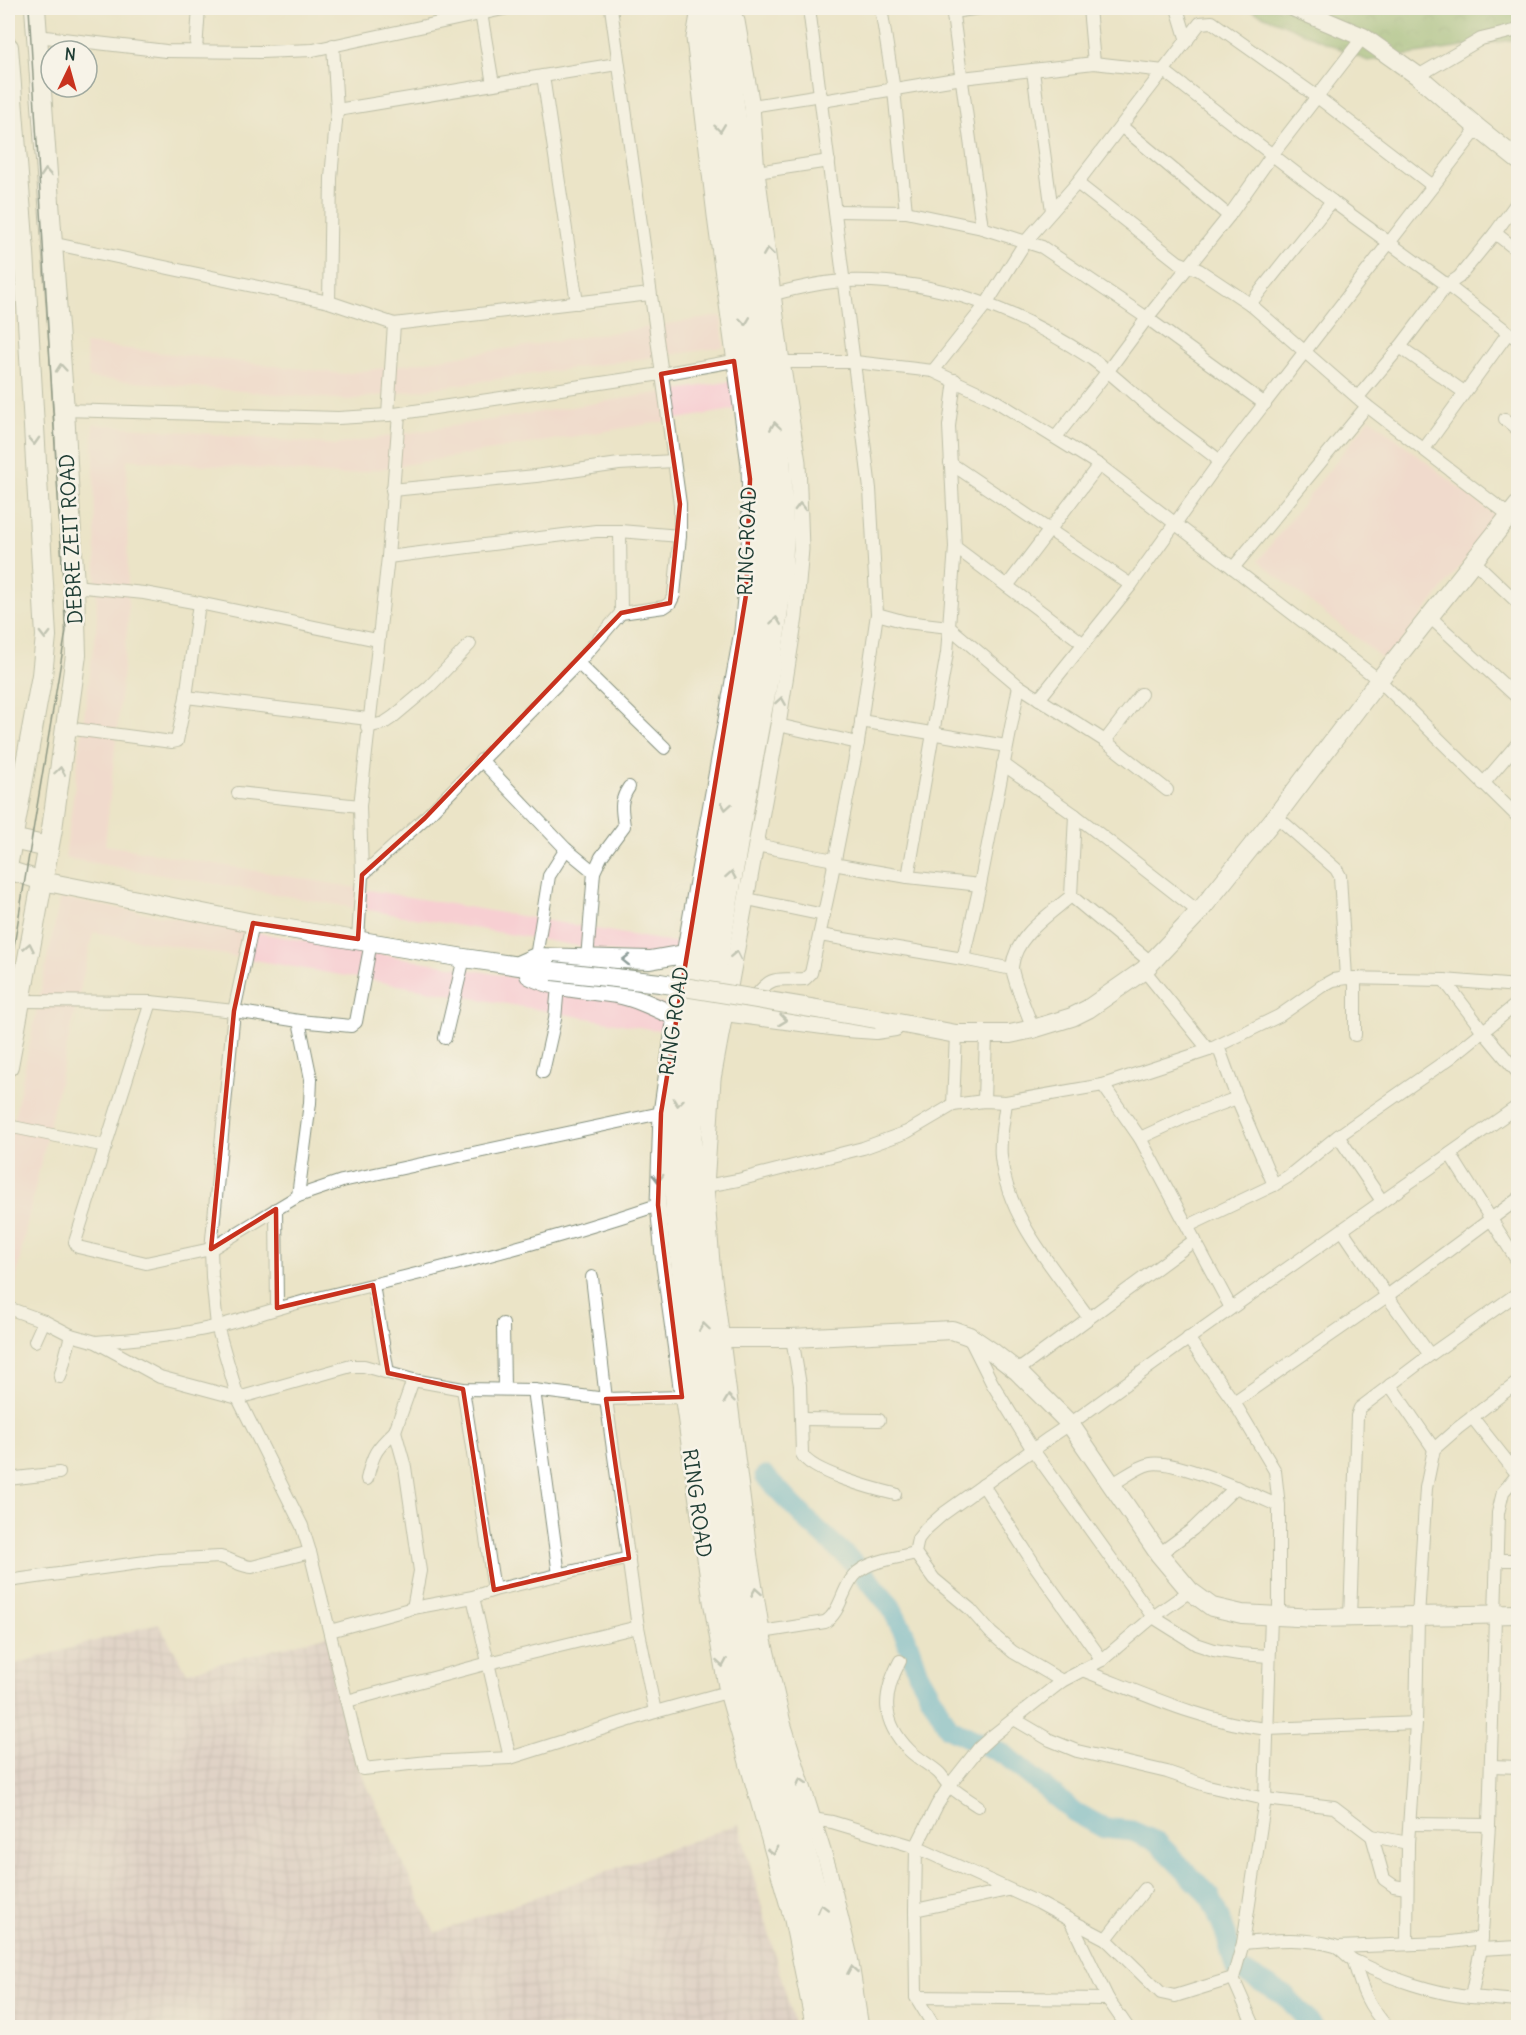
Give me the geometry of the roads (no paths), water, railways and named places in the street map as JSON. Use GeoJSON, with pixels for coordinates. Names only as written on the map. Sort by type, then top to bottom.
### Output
{"type":"FeatureCollection","features":[{"type":"Feature","properties":{"kind":"highway","name":"RING ROAD"},"geometry":{"type":"LineString","coordinates":[[701,8],[708,36],[754,394],[762,462],[765,527],[762,580],[751,663],[681,1071],[676,1121],[676,1209],[689,1331],[723,1589],[752,1721],[818,1961],[829,2028]]}},
{"type":"Feature","properties":{"kind":"highway","name":"RING ROAD"},"geometry":{"type":"LineString","coordinates":[[722,8],[780,461],[783,536],[781,583],[770,664],[696,1078],[691,1137],[690,1200],[697,1271],[735,1559],[749,1640],[771,1736],[830,1938],[845,2028]]}},
{"type":"Feature","properties":{"kind":"main road","name":"DEBRE ZEIT ROAD"},"geometry":{"type":"LineString","coordinates":[[8,1066],[48,847],[76,656],[64,410],[35,8]]}},
{"type":"Feature","properties":{"kind":"main road"},"geometry":{"type":"LineString","coordinates":[[1295,8],[1363,37],[1418,76],[1518,159]]}},
{"type":"Feature","properties":{"kind":"main road","name":"DEBRE ZEIT ROAD"},"geometry":{"type":"LineString","coordinates":[[8,47],[24,264],[46,636],[42,675],[8,862]]}},
{"type":"Feature","properties":{"kind":"main road"},"geometry":{"type":"LineString","coordinates":[[555,978],[660,983],[755,997],[956,1034],[986,1035],[1033,1029],[1072,1017],[1088,1009],[1148,967],[1199,912],[1276,816],[1379,680],[1516,509]]}},
{"type":"Feature","properties":{"kind":"main road"},"geometry":{"type":"LineString","coordinates":[[12,839],[48,847]]}},
{"type":"Feature","properties":{"kind":"main road"},"geometry":{"type":"LineString","coordinates":[[8,870],[42,881],[253,923],[514,966],[642,1000],[674,1016]]}},
{"type":"Feature","properties":{"kind":"main road"},"geometry":{"type":"LineString","coordinates":[[514,966],[536,957],[650,960],[684,954]]}},
{"type":"Feature","properties":{"kind":"main road"},"geometry":{"type":"LineString","coordinates":[[725,1012],[861,1029],[876,1030],[905,1024]]}},
{"type":"Feature","properties":{"kind":"main road"},"geometry":{"type":"LineString","coordinates":[[721,1338],[792,1338],[952,1330],[969,1336],[1017,1371],[1070,1424],[1159,1554],[1190,1591],[1212,1607],[1227,1612],[1275,1616],[1350,1618],[1518,1614]]}},
{"type":"Feature","properties":{"kind":"street"},"geometry":{"type":"LineString","coordinates":[[196,50],[199,8]]}},
{"type":"Feature","properties":{"kind":"street"},"geometry":{"type":"LineString","coordinates":[[37,36],[166,51],[313,50],[508,8]]}},
{"type":"Feature","properties":{"kind":"street"},"geometry":{"type":"LineString","coordinates":[[362,875],[425,818],[578,663],[621,613],[664,606],[670,603],[674,595],[680,536],[680,504],[611,8]]}},
{"type":"Feature","properties":{"kind":"street","name":"RING ROAD"},"geometry":{"type":"LineString","coordinates":[[701,8],[694,38],[750,479],[746,595],[674,1016],[661,1113],[658,1205],[711,1601],[727,1692],[792,1920],[814,2028]]}},
{"type":"Feature","properties":{"kind":"street"},"geometry":{"type":"LineString","coordinates":[[727,8],[736,21],[752,106],[757,172],[782,362],[798,462],[801,549],[795,616],[778,725],[710,1103],[706,1186],[721,1338],[762,1632],[783,1723],[829,1870],[850,1957],[861,2028]]}},
{"type":"Feature","properties":{"kind":"street"},"geometry":{"type":"LineString","coordinates":[[755,997],[766,984],[774,979],[805,979],[810,973],[820,935],[858,743],[877,614],[871,500],[809,8]]}},
{"type":"Feature","properties":{"kind":"street"},"geometry":{"type":"LineString","coordinates":[[881,8],[894,90],[906,212]]}},
{"type":"Feature","properties":{"kind":"street"},"geometry":{"type":"LineString","coordinates":[[981,8],[952,10],[982,228]]}},
{"type":"Feature","properties":{"kind":"street"},"geometry":{"type":"LineString","coordinates":[[1089,8],[1094,63]]}},
{"type":"Feature","properties":{"kind":"street"},"geometry":{"type":"LineString","coordinates":[[1178,8],[1187,42]]}},
{"type":"Feature","properties":{"kind":"street"},"geometry":{"type":"LineString","coordinates":[[481,13],[493,84]]}},
{"type":"Feature","properties":{"kind":"street"},"geometry":{"type":"LineString","coordinates":[[933,371],[987,303],[1026,241],[1077,183],[1200,23],[1212,22],[1316,96],[1433,186]]}},
{"type":"Feature","properties":{"kind":"street"},"geometry":{"type":"LineString","coordinates":[[1418,76],[1481,39],[1518,30]]}},
{"type":"Feature","properties":{"kind":"street"},"geometry":{"type":"LineString","coordinates":[[1056,437],[1229,216],[1316,96],[1363,37]]}},
{"type":"Feature","properties":{"kind":"street"},"geometry":{"type":"LineString","coordinates":[[329,302],[331,178],[337,110],[333,45]]}},
{"type":"Feature","properties":{"kind":"street"},"geometry":{"type":"LineString","coordinates":[[752,106],[894,90],[962,78],[1094,63],[1164,71],[1332,201],[1389,241],[1513,336],[1464,392],[1424,449]]}},
{"type":"Feature","properties":{"kind":"street"},"geometry":{"type":"LineString","coordinates":[[337,110],[617,64]]}},
{"type":"Feature","properties":{"kind":"street"},"geometry":{"type":"LineString","coordinates":[[1033,71],[1052,211]]}},
{"type":"Feature","properties":{"kind":"street"},"geometry":{"type":"LineString","coordinates":[[543,76],[577,303]]}},
{"type":"Feature","properties":{"kind":"street"},"geometry":{"type":"LineString","coordinates":[[1121,126],[1229,216]]}},
{"type":"Feature","properties":{"kind":"street"},"geometry":{"type":"LineString","coordinates":[[1039,699],[1131,585],[1220,461],[1478,128]]}},
{"type":"Feature","properties":{"kind":"street"},"geometry":{"type":"LineString","coordinates":[[757,172],[829,161]]}},
{"type":"Feature","properties":{"kind":"street"},"geometry":{"type":"LineString","coordinates":[[1077,183],[1178,262],[1199,270],[1250,304],[1363,401],[1424,449],[1516,509]]}},
{"type":"Feature","properties":{"kind":"street"},"geometry":{"type":"LineString","coordinates":[[1250,304],[1332,201]]}},
{"type":"Feature","properties":{"kind":"street"},"geometry":{"type":"LineString","coordinates":[[1233,568],[1363,401],[1447,285],[1459,277],[1518,201]]}},
{"type":"Feature","properties":{"kind":"street"},"geometry":{"type":"LineString","coordinates":[[836,210],[906,212],[982,228],[1042,247],[1147,318],[1265,404]]}},
{"type":"Feature","properties":{"kind":"street"},"geometry":{"type":"LineString","coordinates":[[1495,233],[1518,251]]}},
{"type":"Feature","properties":{"kind":"street"},"geometry":{"type":"LineString","coordinates":[[51,243],[329,302],[394,324],[650,294]]}},
{"type":"Feature","properties":{"kind":"street"},"geometry":{"type":"LineString","coordinates":[[774,294],[844,281],[894,282],[928,286],[987,303],[1045,331],[1093,360],[1163,418],[1220,461]]}},
{"type":"Feature","properties":{"kind":"street"},"geometry":{"type":"LineString","coordinates":[[19,1001],[151,1002],[351,1026],[356,1022],[364,941],[360,806],[388,557],[392,490],[394,324]]}},
{"type":"Feature","properties":{"kind":"street"},"geometry":{"type":"LineString","coordinates":[[1400,347],[1464,392]]}},
{"type":"Feature","properties":{"kind":"street"},"geometry":{"type":"LineString","coordinates":[[64,410],[339,418],[393,415],[734,361]]}},
{"type":"Feature","properties":{"kind":"street"},"geometry":{"type":"LineString","coordinates":[[782,362],[855,362],[933,371],[991,398],[1056,437],[1099,465],[1379,680],[1518,817]]}},
{"type":"Feature","properties":{"kind":"street"},"geometry":{"type":"LineString","coordinates":[[908,877],[947,653],[955,547],[949,426],[955,380]]}},
{"type":"Feature","properties":{"kind":"street"},"geometry":{"type":"LineString","coordinates":[[1505,419],[1518,430]]}},
{"type":"Feature","properties":{"kind":"street"},"geometry":{"type":"LineString","coordinates":[[392,490],[536,476],[619,464],[674,461]]}},
{"type":"Feature","properties":{"kind":"street"},"geometry":{"type":"LineString","coordinates":[[950,463],[1131,585]]}},
{"type":"Feature","properties":{"kind":"street"},"geometry":{"type":"LineString","coordinates":[[1007,586],[1099,465]]}},
{"type":"Feature","properties":{"kind":"street"},"geometry":{"type":"LineString","coordinates":[[388,557],[596,531],[680,536]]}},
{"type":"Feature","properties":{"kind":"street"},"geometry":{"type":"LineString","coordinates":[[620,531],[621,613]]}},
{"type":"Feature","properties":{"kind":"street"},"geometry":{"type":"LineString","coordinates":[[955,547],[1084,644]]}},
{"type":"Feature","properties":{"kind":"street"},"geometry":{"type":"LineString","coordinates":[[1474,561],[1518,603]]}},
{"type":"Feature","properties":{"kind":"street"},"geometry":{"type":"LineString","coordinates":[[74,586],[144,592],[377,640]]}},
{"type":"Feature","properties":{"kind":"street"},"geometry":{"type":"LineString","coordinates":[[66,728],[177,741],[200,603]]}},
{"type":"Feature","properties":{"kind":"street"},"geometry":{"type":"LineString","coordinates":[[877,614],[949,627],[1019,686],[1105,741],[1167,790]]}},
{"type":"Feature","properties":{"kind":"street"},"geometry":{"type":"LineString","coordinates":[[1430,617],[1518,698]]}},
{"type":"Feature","properties":{"kind":"street"},"geometry":{"type":"LineString","coordinates":[[186,697],[368,723],[384,723],[430,686],[470,644]]}},
{"type":"Feature","properties":{"kind":"street"},"geometry":{"type":"LineString","coordinates":[[578,663],[665,748]]}},
{"type":"Feature","properties":{"kind":"street"},"geometry":{"type":"LineString","coordinates":[[963,959],[1019,686]]}},
{"type":"Feature","properties":{"kind":"street"},"geometry":{"type":"LineString","coordinates":[[1105,741],[1141,694]]}},
{"type":"Feature","properties":{"kind":"street"},"geometry":{"type":"LineString","coordinates":[[861,721],[1006,746]]}},
{"type":"Feature","properties":{"kind":"street"},"geometry":{"type":"LineString","coordinates":[[778,725],[858,743]]}},
{"type":"Feature","properties":{"kind":"street"},"geometry":{"type":"LineString","coordinates":[[1484,784],[1518,743]]}},
{"type":"Feature","properties":{"kind":"street"},"geometry":{"type":"LineString","coordinates":[[481,760],[566,849],[594,872]]}},
{"type":"Feature","properties":{"kind":"street"},"geometry":{"type":"LineString","coordinates":[[1003,764],[1075,815],[1199,912]]}},
{"type":"Feature","properties":{"kind":"street"},"geometry":{"type":"LineString","coordinates":[[587,959],[594,872],[601,857],[624,826],[621,811],[623,797],[629,787]]}},
{"type":"Feature","properties":{"kind":"street"},"geometry":{"type":"LineString","coordinates":[[238,793],[360,806]]}},
{"type":"Feature","properties":{"kind":"street"},"geometry":{"type":"LineString","coordinates":[[1033,1029],[1012,969],[1020,944],[1027,935],[1071,896],[1075,815]]}},
{"type":"Feature","properties":{"kind":"street"},"geometry":{"type":"LineString","coordinates":[[1276,816],[1336,869],[1340,876],[1355,1035]]}},
{"type":"Feature","properties":{"kind":"street"},"geometry":{"type":"LineString","coordinates":[[756,845],[908,877],[980,885]]}},
{"type":"Feature","properties":{"kind":"street"},"geometry":{"type":"LineString","coordinates":[[536,957],[549,876],[566,849]]}},
{"type":"Feature","properties":{"kind":"street"},"geometry":{"type":"LineString","coordinates":[[1071,896],[1148,967],[1213,1048],[1274,1185]]}},
{"type":"Feature","properties":{"kind":"street"},"geometry":{"type":"LineString","coordinates":[[747,899],[824,915]]}},
{"type":"Feature","properties":{"kind":"street"},"geometry":{"type":"LineString","coordinates":[[253,923],[234,1011],[211,1249],[217,1326],[238,1398],[302,1526],[363,1769],[428,1762],[510,1758],[655,1712],[727,1692]]}},
{"type":"Feature","properties":{"kind":"street"},"geometry":{"type":"LineString","coordinates":[[820,935],[1012,969]]}},
{"type":"Feature","properties":{"kind":"street"},"geometry":{"type":"LineString","coordinates":[[445,1038],[464,958]]}},
{"type":"Feature","properties":{"kind":"street"},"geometry":{"type":"LineString","coordinates":[[543,1072],[555,1019],[555,978]]}},
{"type":"Feature","properties":{"kind":"street"},"geometry":{"type":"LineString","coordinates":[[706,1186],[863,1148],[907,1132],[953,1105],[984,1101],[1006,1102],[1103,1085],[1213,1048],[1279,1016],[1333,980],[1350,978],[1444,980],[1518,986]]}},
{"type":"Feature","properties":{"kind":"street"},"geometry":{"type":"LineString","coordinates":[[1444,980],[1518,1073]]}},
{"type":"Feature","properties":{"kind":"street"},"geometry":{"type":"LineString","coordinates":[[151,1002],[76,1245],[129,1260],[146,1263],[211,1249],[298,1196],[342,1181],[661,1113]]}},
{"type":"Feature","properties":{"kind":"street"},"geometry":{"type":"LineString","coordinates":[[1188,1226],[1289,1176],[1338,1136],[1414,1085],[1518,1003]]}},
{"type":"Feature","properties":{"kind":"street"},"geometry":{"type":"LineString","coordinates":[[298,1196],[311,1079],[300,1021]]}},
{"type":"Feature","properties":{"kind":"street"},"geometry":{"type":"LineString","coordinates":[[953,1105],[956,1034]]}},
{"type":"Feature","properties":{"kind":"street"},"geometry":{"type":"LineString","coordinates":[[984,1101],[986,1035]]}},
{"type":"Feature","properties":{"kind":"street"},"geometry":{"type":"LineString","coordinates":[[1103,1085],[1140,1138],[1231,1308]]}},
{"type":"Feature","properties":{"kind":"street"},"geometry":{"type":"LineString","coordinates":[[1140,1138],[1188,1116],[1237,1098]]}},
{"type":"Feature","properties":{"kind":"street"},"geometry":{"type":"LineString","coordinates":[[1006,1102],[1001,1155],[1004,1178],[1019,1214],[1034,1240],[1089,1317]]}},
{"type":"Feature","properties":{"kind":"street"},"geometry":{"type":"LineString","coordinates":[[1062,1681],[1013,1652],[991,1633],[970,1609],[934,1579],[915,1553],[918,1539],[926,1528],[1188,1338],[1518,1106]]}},
{"type":"Feature","properties":{"kind":"street"},"geometry":{"type":"LineString","coordinates":[[8,1126],[106,1146]]}},
{"type":"Feature","properties":{"kind":"street"},"geometry":{"type":"LineString","coordinates":[[1338,1136],[1382,1201]]}},
{"type":"Feature","properties":{"kind":"street"},"geometry":{"type":"LineString","coordinates":[[1450,1154],[1492,1217],[1497,1230],[1518,1262]]}},
{"type":"Feature","properties":{"kind":"street"},"geometry":{"type":"LineString","coordinates":[[1234,1402],[1387,1296],[1518,1199]]}},
{"type":"Feature","properties":{"kind":"street"},"geometry":{"type":"LineString","coordinates":[[96,1342],[138,1339],[217,1326],[277,1308],[588,1228],[658,1205]]}},
{"type":"Feature","properties":{"kind":"street"},"geometry":{"type":"LineString","coordinates":[[276,1209],[277,1308]]}},
{"type":"Feature","properties":{"kind":"street"},"geometry":{"type":"LineString","coordinates":[[1343,1231],[1430,1355]]}},
{"type":"Feature","properties":{"kind":"street"},"geometry":{"type":"LineString","coordinates":[[1017,1371],[1195,1240]]}},
{"type":"Feature","properties":{"kind":"street"},"geometry":{"type":"LineString","coordinates":[[592,1277],[606,1399],[638,1628],[655,1712]]}},
{"type":"Feature","properties":{"kind":"street"},"geometry":{"type":"LineString","coordinates":[[373,1285],[388,1373]]}},
{"type":"Feature","properties":{"kind":"street"},"geometry":{"type":"LineString","coordinates":[[1350,1618],[1357,1416],[1360,1408],[1518,1293]]}},
{"type":"Feature","properties":{"kind":"street"},"geometry":{"type":"LineString","coordinates":[[8,1308],[71,1335],[96,1342],[160,1377],[238,1398],[351,1366],[364,1366],[412,1380],[464,1389],[534,1390],[606,1399],[682,1396]]}},
{"type":"Feature","properties":{"kind":"street"},"geometry":{"type":"LineString","coordinates":[[35,1341],[44,1322]]}},
{"type":"Feature","properties":{"kind":"street"},"geometry":{"type":"LineString","coordinates":[[503,1324],[504,1389]]}},
{"type":"Feature","properties":{"kind":"street"},"geometry":{"type":"LineString","coordinates":[[60,1377],[71,1335]]}},
{"type":"Feature","properties":{"kind":"street"},"geometry":{"type":"LineString","coordinates":[[969,1336],[992,1383],[1033,1450],[1153,1617],[1185,1638],[1214,1650],[1269,1656]]}},
{"type":"Feature","properties":{"kind":"street"},"geometry":{"type":"LineString","coordinates":[[792,1338],[800,1385],[804,1459],[820,1469],[865,1486],[895,1494]]}},
{"type":"Feature","properties":{"kind":"street"},"geometry":{"type":"LineString","coordinates":[[1188,1338],[1234,1402],[1275,1471],[1279,1506],[1275,1616],[1269,1656],[1265,1799],[1243,1943],[1236,1971],[1255,2028]]}},
{"type":"Feature","properties":{"kind":"street"},"geometry":{"type":"LineString","coordinates":[[367,1479],[373,1455],[395,1431],[412,1380]]}},
{"type":"Feature","properties":{"kind":"street"},"geometry":{"type":"LineString","coordinates":[[1407,1944],[1406,1888],[1426,1488],[1434,1449],[1518,1382]]}},
{"type":"Feature","properties":{"kind":"street"},"geometry":{"type":"LineString","coordinates":[[1390,1385],[1434,1449]]}},
{"type":"Feature","properties":{"kind":"street"},"geometry":{"type":"LineString","coordinates":[[464,1389],[494,1590]]}},
{"type":"Feature","properties":{"kind":"street"},"geometry":{"type":"LineString","coordinates":[[534,1390],[560,1575]]}},
{"type":"Feature","properties":{"kind":"street"},"geometry":{"type":"LineString","coordinates":[[1471,1997],[1481,1943],[1489,1825],[1500,1502],[1503,1492],[1518,1474],[1472,1417]]}},
{"type":"Feature","properties":{"kind":"street"},"geometry":{"type":"LineString","coordinates":[[801,1419],[879,1420]]}},
{"type":"Feature","properties":{"kind":"street"},"geometry":{"type":"LineString","coordinates":[[395,1431],[405,1467],[420,1571],[414,1608]]}},
{"type":"Feature","properties":{"kind":"street"},"geometry":{"type":"LineString","coordinates":[[1112,1484],[1149,1464],[1160,1463],[1236,1487],[1279,1506]]}},
{"type":"Feature","properties":{"kind":"street"},"geometry":{"type":"LineString","coordinates":[[8,1479],[60,1473]]}},
{"type":"Feature","properties":{"kind":"street"},"geometry":{"type":"LineString","coordinates":[[983,1485],[1036,1567],[1102,1660]]}},
{"type":"Feature","properties":{"kind":"street"},"geometry":{"type":"LineString","coordinates":[[1159,1554],[1193,1529],[1236,1487]]}},
{"type":"Feature","properties":{"kind":"street"},"geometry":{"type":"LineString","coordinates":[[8,1581],[160,1560],[219,1557],[252,1567],[310,1552]]}},
{"type":"Feature","properties":{"kind":"street"},"geometry":{"type":"LineString","coordinates":[[762,1632],[825,1622],[832,1618],[849,1583],[866,1568],[915,1553]]}},
{"type":"Feature","properties":{"kind":"street"},"geometry":{"type":"LineString","coordinates":[[330,1631],[414,1608],[473,1597],[629,1558]]}},
{"type":"Feature","properties":{"kind":"street"},"geometry":{"type":"LineString","coordinates":[[1497,1560],[1518,1560]]}},
{"type":"Feature","properties":{"kind":"street"},"geometry":{"type":"LineString","coordinates":[[935,2028],[916,1997],[916,1847],[949,1786],[979,1748],[991,1737],[1062,1681],[1102,1660],[1153,1617],[1190,1591]]}},
{"type":"Feature","properties":{"kind":"street"},"geometry":{"type":"LineString","coordinates":[[473,1597],[510,1758]]}},
{"type":"Feature","properties":{"kind":"street"},"geometry":{"type":"LineString","coordinates":[[347,1701],[489,1663],[638,1628]]}},
{"type":"Feature","properties":{"kind":"street"},"geometry":{"type":"LineString","coordinates":[[900,1661],[891,1677],[886,1695],[888,1712],[894,1730],[910,1751],[940,1774],[949,1786],[978,1806]]}},
{"type":"Feature","properties":{"kind":"street"},"geometry":{"type":"LineString","coordinates":[[1082,1670],[1196,1713],[1246,1726],[1267,1729],[1416,1724]]}},
{"type":"Feature","properties":{"kind":"street"},"geometry":{"type":"LineString","coordinates":[[1014,1719],[1050,1740],[1077,1751],[1167,1772],[1208,1786],[1265,1799],[1334,1807],[1372,1836],[1408,1843]]}},
{"type":"Feature","properties":{"kind":"street"},"geometry":{"type":"LineString","coordinates":[[1492,1766],[1518,1767]]}},
{"type":"Feature","properties":{"kind":"street"},"geometry":{"type":"LineString","coordinates":[[812,1819],[832,1822],[916,1847],[1039,1903],[1106,1939],[1161,1993],[1175,1996],[1236,1971]]}},
{"type":"Feature","properties":{"kind":"street"},"geometry":{"type":"LineString","coordinates":[[1410,1824],[1489,1825]]}},
{"type":"Feature","properties":{"kind":"street"},"geometry":{"type":"LineString","coordinates":[[1372,1836],[1384,1879],[1394,1886],[1406,1888]]}},
{"type":"Feature","properties":{"kind":"street"},"geometry":{"type":"LineString","coordinates":[[1106,1939],[1145,1888]]}},
{"type":"Feature","properties":{"kind":"street"},"geometry":{"type":"LineString","coordinates":[[915,1910],[1008,1890]]}},
{"type":"Feature","properties":{"kind":"street"},"geometry":{"type":"LineString","coordinates":[[1070,1920],[1108,1999],[1128,2028]]}},
{"type":"Feature","properties":{"kind":"street"},"geometry":{"type":"LineString","coordinates":[[1243,1943],[1303,1939],[1338,1947],[1443,1943],[1481,1943],[1518,1947]]}},
{"type":"Feature","properties":{"kind":"street"},"geometry":{"type":"LineString","coordinates":[[1338,1947],[1354,1962],[1431,1991],[1447,1995],[1518,2001]]}},
{"type":"Feature","properties":{"kind":"street"},"geometry":{"type":"LineString","coordinates":[[1354,1962],[1367,2002],[1388,2028]]}},
{"type":"Feature","properties":{"kind":"street"},"geometry":{"type":"LineString","coordinates":[[916,1997],[1108,1999]]}},
{"type":"Feature","properties":{"kind":"waterway"},"geometry":{"type":"LineString","coordinates":[[765,1476],[808,1521],[858,1567],[891,1607],[905,1635],[918,1673],[949,1728],[1005,1755],[1073,1811],[1104,1828],[1132,1831],[1157,1842],[1210,1896],[1226,1935],[1236,1969],[1287,1997],[1314,2028]]}},
{"type":"Feature","properties":{"kind":"tram line"},"geometry":{"type":"LineString","coordinates":[[8,982],[66,631],[29,8]]}}]}
